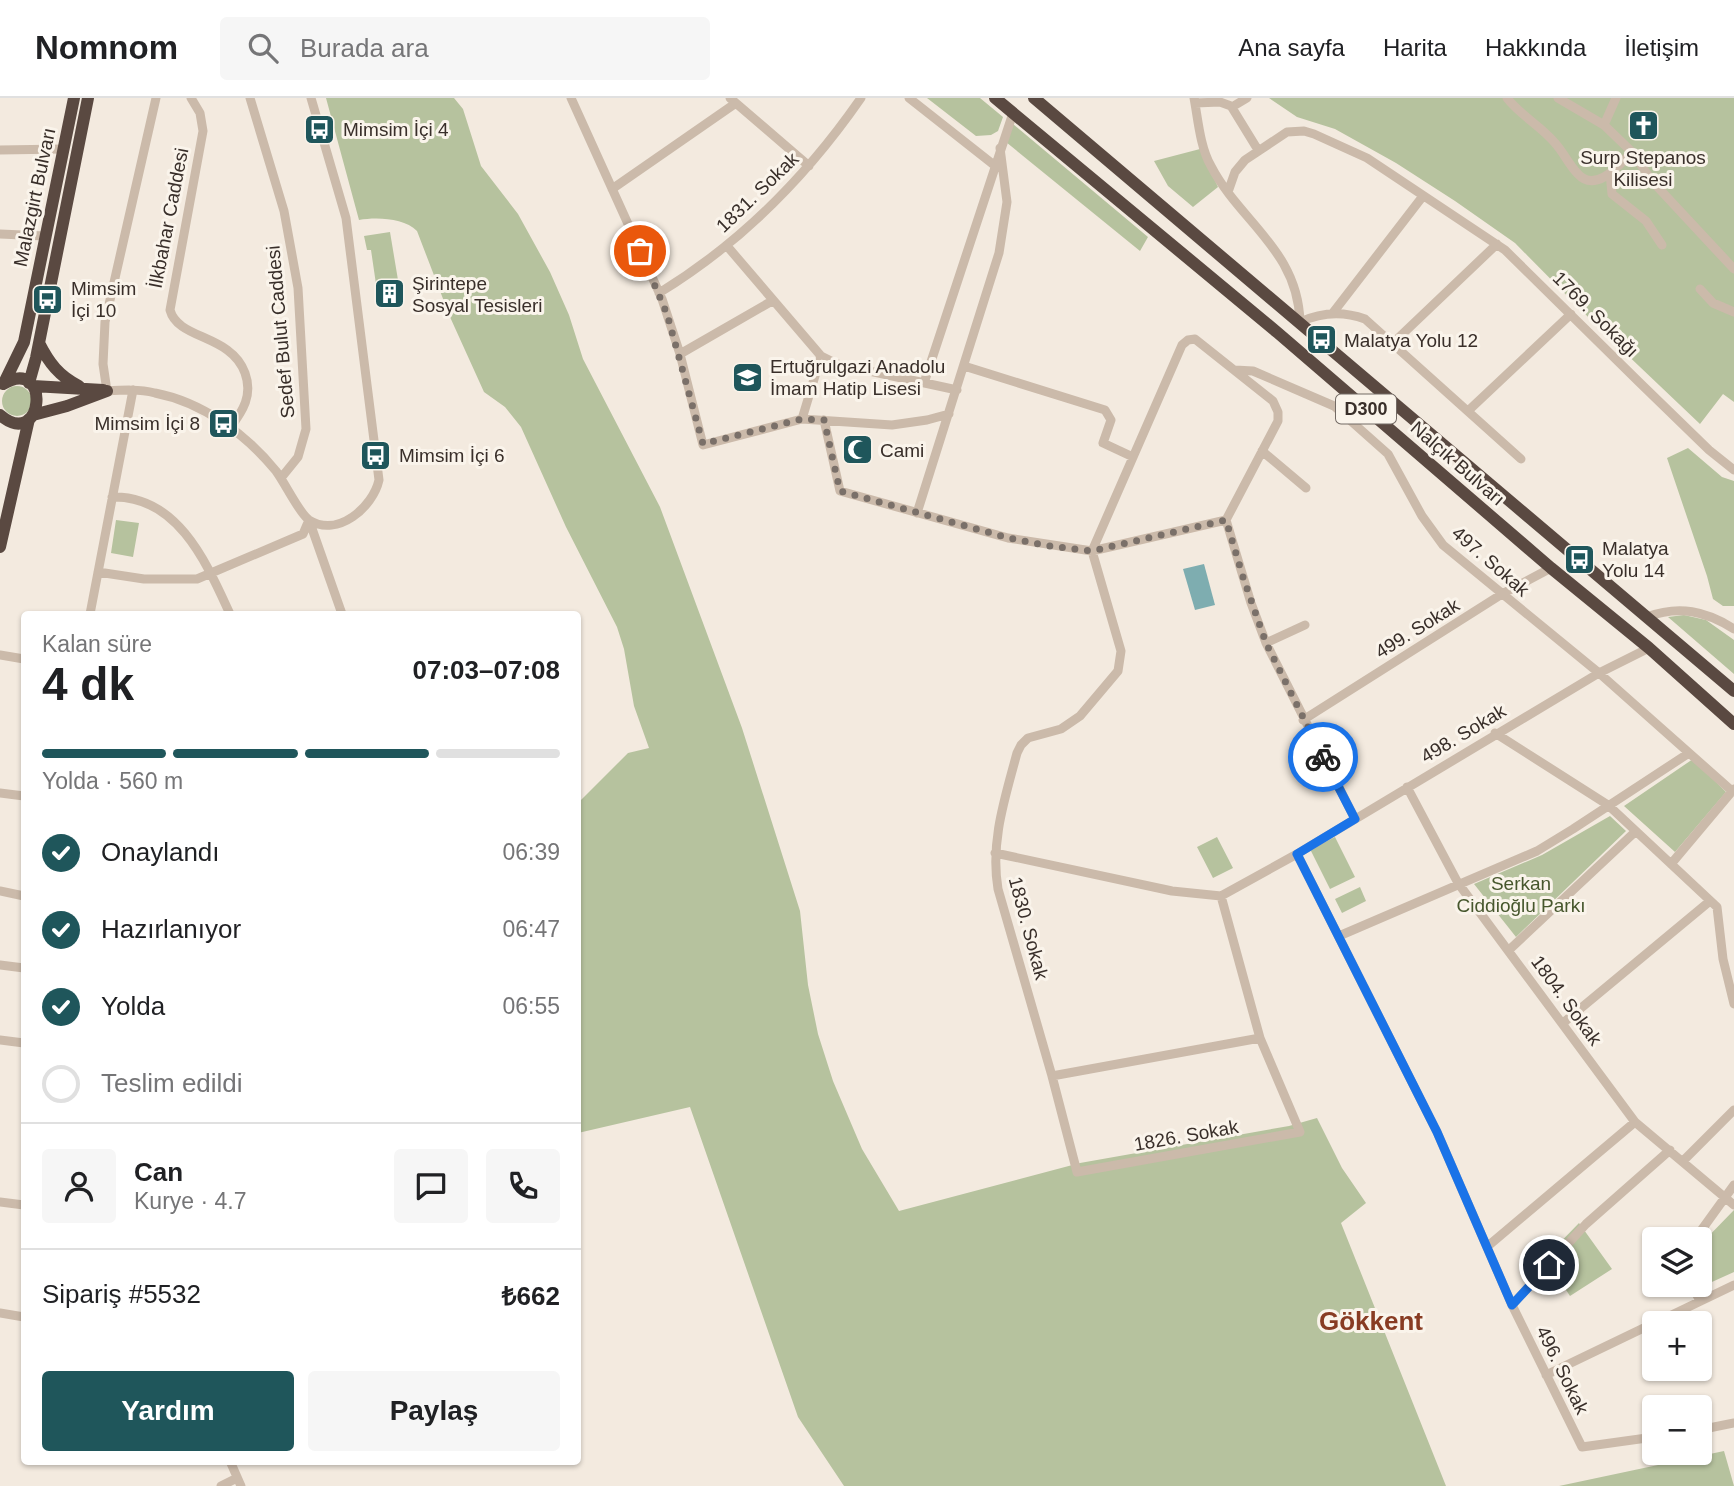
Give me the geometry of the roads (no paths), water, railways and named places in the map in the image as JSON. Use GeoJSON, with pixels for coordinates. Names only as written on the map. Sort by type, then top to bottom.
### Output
{"type":"FeatureCollection","features":[{"type":"Feature","properties":{"kind":"highway","name":"Malazgirt Bulvarı"},"geometry":{"type":"LineString","coordinates":[[2,385],[24,342],[74,98]]}},
{"type":"Feature","properties":{"kind":"highway","name":"Malazgirt Bulvarı"},"geometry":{"type":"LineString","coordinates":[[31,417],[38,401],[31,384],[88,98]]}},
{"type":"Feature","properties":{"kind":"highway","name":"Nalçık Bulvarı"},"geometry":{"type":"LineString","coordinates":[[995,98],[1278,333],[1551,568],[1649,648],[1734,724]]}},
{"type":"Feature","properties":{"kind":"highway","name":"Nalçık Bulvarı"},"geometry":{"type":"LineString","coordinates":[[1034,98],[1734,691]]}},
{"type":"Feature","properties":{"kind":"highway"},"geometry":{"type":"LineString","coordinates":[[39,343],[56,371],[86,389]]}},
{"type":"Feature","properties":{"kind":"highway"},"geometry":{"type":"LineString","coordinates":[[2,385],[19,379],[31,384],[107,391]]}},
{"type":"Feature","properties":{"kind":"highway"},"geometry":{"type":"LineString","coordinates":[[0,416],[14,423],[107,391]]}},
{"type":"Feature","properties":{"kind":"highway"},"geometry":{"type":"LineString","coordinates":[[0,547],[31,417]]}},
{"type":"Feature","properties":{"kind":"street"},"geometry":{"type":"LineString","coordinates":[[156,98],[105,322],[103,364],[107,391],[153,392],[179,399],[230,428],[255,448],[281,478],[309,520],[341,611]]}},
{"type":"Feature","properties":{"kind":"street","name":"İlkbahar Caddesi"},"geometry":{"type":"LineString","coordinates":[[191,98],[200,113],[203,131],[170,310],[177,324],[226,348],[243,367],[248,386],[247,399],[242,413],[230,428]]}},
{"type":"Feature","properties":{"kind":"street","name":"Sedef Bulut Caddesi"},"geometry":{"type":"LineString","coordinates":[[250,98],[284,211],[298,288],[306,429],[298,457],[281,478]]}},
{"type":"Feature","properties":{"kind":"street"},"geometry":{"type":"LineString","coordinates":[[309,520],[334,523],[354,517],[371,501],[379,481],[346,218],[312,98]]}},
{"type":"Feature","properties":{"kind":"street"},"geometry":{"type":"LineString","coordinates":[[582,98],[573,102],[659,293],[680,355],[703,444],[802,419],[892,425],[916,423],[949,414]]}},
{"type":"Feature","properties":{"kind":"street","name":"1831. Sokak"},"geometry":{"type":"LineString","coordinates":[[659,293],[727,246],[776,201],[809,166],[861,98]]}},
{"type":"Feature","properties":{"kind":"street"},"geometry":{"type":"LineString","coordinates":[[909,98],[995,165]]}},
{"type":"Feature","properties":{"kind":"street"},"geometry":{"type":"LineString","coordinates":[[1232,107],[1247,98]]}},
{"type":"Feature","properties":{"kind":"street"},"geometry":{"type":"LineString","coordinates":[[1507,98],[1518,112],[1555,142],[1580,177],[1595,181],[1610,173],[1632,152]]}},
{"type":"Feature","properties":{"kind":"street"},"geometry":{"type":"LineString","coordinates":[[1558,98],[1604,125],[1632,152],[1652,181],[1734,269]]}},
{"type":"Feature","properties":{"kind":"street"},"geometry":{"type":"LineString","coordinates":[[1604,125],[1616,98]]}},
{"type":"Feature","properties":{"kind":"street"},"geometry":{"type":"LineString","coordinates":[[612,189],[733,100],[809,166]]}},
{"type":"Feature","properties":{"kind":"street"},"geometry":{"type":"LineString","coordinates":[[1258,150],[1232,107],[1224,103],[1194,100],[1209,163],[1228,192],[1263,233],[1280,258],[1294,288],[1300,322],[1332,313],[1365,319],[1521,459]]}},
{"type":"Feature","properties":{"kind":"street"},"geometry":{"type":"LineString","coordinates":[[924,383],[1013,113]]}},
{"type":"Feature","properties":{"kind":"street","name":"1769. Sokağı"},"geometry":{"type":"LineString","coordinates":[[1228,192],[1232,178],[1240,166],[1281,134],[1292,131],[1309,132],[1367,158],[1505,250],[1709,450],[1734,470]]}},
{"type":"Feature","properties":{"kind":"street"},"geometry":{"type":"LineString","coordinates":[[917,513],[999,253],[1006,219],[1006,190],[1000,148]]}},
{"type":"Feature","properties":{"kind":"street"},"geometry":{"type":"LineString","coordinates":[[0,150],[63,149]]}},
{"type":"Feature","properties":{"kind":"street"},"geometry":{"type":"LineString","coordinates":[[1610,173],[1612,194],[1646,220],[1662,245]]}},
{"type":"Feature","properties":{"kind":"street"},"geometry":{"type":"LineString","coordinates":[[1332,313],[1423,196]]}},
{"type":"Feature","properties":{"kind":"street"},"geometry":{"type":"LineString","coordinates":[[0,234],[45,236]]}},
{"type":"Feature","properties":{"kind":"street"},"geometry":{"type":"LineString","coordinates":[[1392,344],[1497,244]]}},
{"type":"Feature","properties":{"kind":"street"},"geometry":{"type":"LineString","coordinates":[[727,246],[821,356],[837,364],[957,390]]}},
{"type":"Feature","properties":{"kind":"street"},"geometry":{"type":"LineString","coordinates":[[1700,289],[1713,303],[1734,312]]}},
{"type":"Feature","properties":{"kind":"street"},"geometry":{"type":"LineString","coordinates":[[680,355],[772,301]]}},
{"type":"Feature","properties":{"kind":"street"},"geometry":{"type":"LineString","coordinates":[[1468,411],[1571,314]]}},
{"type":"Feature","properties":{"kind":"street"},"geometry":{"type":"LineString","coordinates":[[1092,551],[1186,341],[1195,339],[1273,401],[1278,412],[1278,421],[1226,520],[1266,643],[1355,819]]}},
{"type":"Feature","properties":{"kind":"street"},"geometry":{"type":"LineString","coordinates":[[802,419],[821,356]]}},
{"type":"Feature","properties":{"kind":"street"},"geometry":{"type":"LineString","coordinates":[[964,366],[1105,410],[1111,420],[1103,443],[1133,457]]}},
{"type":"Feature","properties":{"kind":"street","name":"497. Sokak"},"geometry":{"type":"LineString","coordinates":[[1233,370],[1253,371],[1334,406],[1388,454],[1422,516],[1443,545],[1599,673],[1733,790]]}},
{"type":"Feature","properties":{"kind":"street"},"geometry":{"type":"LineString","coordinates":[[91,611],[133,390]]}},
{"type":"Feature","properties":{"kind":"street"},"geometry":{"type":"LineString","coordinates":[[824,420],[840,491],[1009,538],[1092,551],[1226,520]]}},
{"type":"Feature","properties":{"kind":"street"},"geometry":{"type":"LineString","coordinates":[[1262,451],[1306,488]]}},
{"type":"Feature","properties":{"kind":"street"},"geometry":{"type":"LineString","coordinates":[[112,497],[137,499],[164,512],[188,537],[211,574],[229,611]]}},
{"type":"Feature","properties":{"kind":"street"},"geometry":{"type":"LineString","coordinates":[[98,572],[128,577],[192,579],[211,574],[303,534],[309,520]]}},
{"type":"Feature","properties":{"kind":"street","name":"1830. Sokak"},"geometry":{"type":"LineString","coordinates":[[1077,1172],[998,889],[995,853],[998,830],[1021,745],[1033,736],[1054,731],[1075,720],[1090,706],[1119,666],[1119,646],[1092,551]]}},
{"type":"Feature","properties":{"kind":"street","name":"499. Sokak"},"geometry":{"type":"LineString","coordinates":[[1303,720],[1502,594],[1551,568]]}},
{"type":"Feature","properties":{"kind":"street"},"geometry":{"type":"LineString","coordinates":[[1647,617],[1673,611],[1691,611],[1717,618],[1734,629]]}},
{"type":"Feature","properties":{"kind":"street"},"geometry":{"type":"LineString","coordinates":[[1266,643],[1305,625]]}},
{"type":"Feature","properties":{"kind":"street","name":"498. Sokak"},"geometry":{"type":"LineString","coordinates":[[1222,896],[1297,854],[1495,733],[1599,673],[1649,648]]}},
{"type":"Feature","properties":{"kind":"street"},"geometry":{"type":"LineString","coordinates":[[0,655],[21,658]]}},
{"type":"Feature","properties":{"kind":"street"},"geometry":{"type":"LineString","coordinates":[[1495,733],[1608,805],[1717,907],[1723,959],[1734,1004]]}},
{"type":"Feature","properties":{"kind":"street"},"geometry":{"type":"LineString","coordinates":[[1339,936],[1537,851],[1689,752]]}},
{"type":"Feature","properties":{"kind":"street","name":"1804. Sokak"},"geometry":{"type":"LineString","coordinates":[[1407,787],[1458,883],[1635,1122],[1734,1205]]}},
{"type":"Feature","properties":{"kind":"street"},"geometry":{"type":"LineString","coordinates":[[1671,864],[1733,790]]}},
{"type":"Feature","properties":{"kind":"street"},"geometry":{"type":"LineString","coordinates":[[0,793],[21,796]]}},
{"type":"Feature","properties":{"kind":"street"},"geometry":{"type":"LineString","coordinates":[[1509,950],[1636,831]]}},
{"type":"Feature","properties":{"kind":"street"},"geometry":{"type":"LineString","coordinates":[[995,853],[1172,891],[1222,896],[1260,1038],[1052,1076]]}},
{"type":"Feature","properties":{"kind":"street","name":"496. Sokak"},"geometry":{"type":"LineString","coordinates":[[1297,854],[1437,1132],[1512,1305],[1582,1447],[1642,1439]]}},
{"type":"Feature","properties":{"kind":"street"},"geometry":{"type":"LineString","coordinates":[[0,891],[21,895]]}},
{"type":"Feature","properties":{"kind":"street"},"geometry":{"type":"LineString","coordinates":[[1563,1023],[1710,901]]}},
{"type":"Feature","properties":{"kind":"street"},"geometry":{"type":"LineString","coordinates":[[0,965],[21,968]]}},
{"type":"Feature","properties":{"kind":"street","name":"1826. Sokak"},"geometry":{"type":"LineString","coordinates":[[1077,1172],[1300,1132],[1260,1038]]}},
{"type":"Feature","properties":{"kind":"street"},"geometry":{"type":"LineString","coordinates":[[0,1040],[21,1043]]}},
{"type":"Feature","properties":{"kind":"street"},"geometry":{"type":"LineString","coordinates":[[1683,1161],[1734,1110]]}},
{"type":"Feature","properties":{"kind":"street"},"geometry":{"type":"LineString","coordinates":[[1488,1246],[1635,1122]]}},
{"type":"Feature","properties":{"kind":"street"},"geometry":{"type":"LineString","coordinates":[[1512,1305],[1586,1224],[1670,1150]]}},
{"type":"Feature","properties":{"kind":"street"},"geometry":{"type":"LineString","coordinates":[[1704,1227],[1734,1185]]}},
{"type":"Feature","properties":{"kind":"street"},"geometry":{"type":"LineString","coordinates":[[0,1202],[21,1205]]}},
{"type":"Feature","properties":{"kind":"street"},"geometry":{"type":"LineString","coordinates":[[1679,1311],[1734,1286]]}},
{"type":"Feature","properties":{"kind":"street"},"geometry":{"type":"LineString","coordinates":[[1698,1297],[1700,1301]]}},
{"type":"Feature","properties":{"kind":"street"},"geometry":{"type":"LineString","coordinates":[[0,1313],[21,1316]]}},
{"type":"Feature","properties":{"kind":"street"},"geometry":{"type":"LineString","coordinates":[[1546,1375],[1642,1329]]}},
{"type":"Feature","properties":{"kind":"street"},"geometry":{"type":"LineString","coordinates":[[1712,1427],[1734,1423]]}},
{"type":"Feature","properties":{"kind":"street"},"geometry":{"type":"LineString","coordinates":[[221,1486],[239,1482],[232,1465]]}},
{"type":"Feature","properties":{"kind":"water"},"geometry":{"type":"Polygon","coordinates":[[[1204,564],[1215,605],[1195,610],[1183,569],[1204,564]]]}},
{"type":"Feature","properties":{"kind":"place","name":"Surp Stepanos Kilisesi"},"geometry":{"type":"Point","coordinates":[1643,126]}},
{"type":"Feature","properties":{"kind":"place","name":"Mimsim İçi 4"},"geometry":{"type":"Point","coordinates":[320,129]}},
{"type":"Feature","properties":{"kind":"place","name":"Şirintepe Sosyal Tesisleri"},"geometry":{"type":"Point","coordinates":[389,294]}},
{"type":"Feature","properties":{"kind":"place","name":"Mimsim İçi 10"},"geometry":{"type":"Point","coordinates":[48,299]}},
{"type":"Feature","properties":{"kind":"place","name":"Malatya Yolu 12"},"geometry":{"type":"Point","coordinates":[1321,340]}},
{"type":"Feature","properties":{"kind":"place","name":"Ertuğrulgazi Anadolu İmam Hatip Lisesi"},"geometry":{"type":"Point","coordinates":[747,377]}},
{"type":"Feature","properties":{"kind":"place","name":"Mimsim İçi 8"},"geometry":{"type":"Point","coordinates":[223,423]}},
{"type":"Feature","properties":{"kind":"place","name":"Cami"},"geometry":{"type":"Point","coordinates":[857,450]}},
{"type":"Feature","properties":{"kind":"place","name":"Mimsim İçi 6"},"geometry":{"type":"Point","coordinates":[376,455]}},
{"type":"Feature","properties":{"kind":"place","name":"Malatya Yolu 14"},"geometry":{"type":"Point","coordinates":[1579,559]}},
{"type":"Feature","properties":{"kind":"district","name":"Gökkent"},"geometry":{"type":"Point","coordinates":[1371,1321]}},
{"type":"Feature","properties":{"kind":"park label","name":"Serkan Ciddioğlu Parkı"},"geometry":{"type":"Point","coordinates":[1521,894]}}]}
